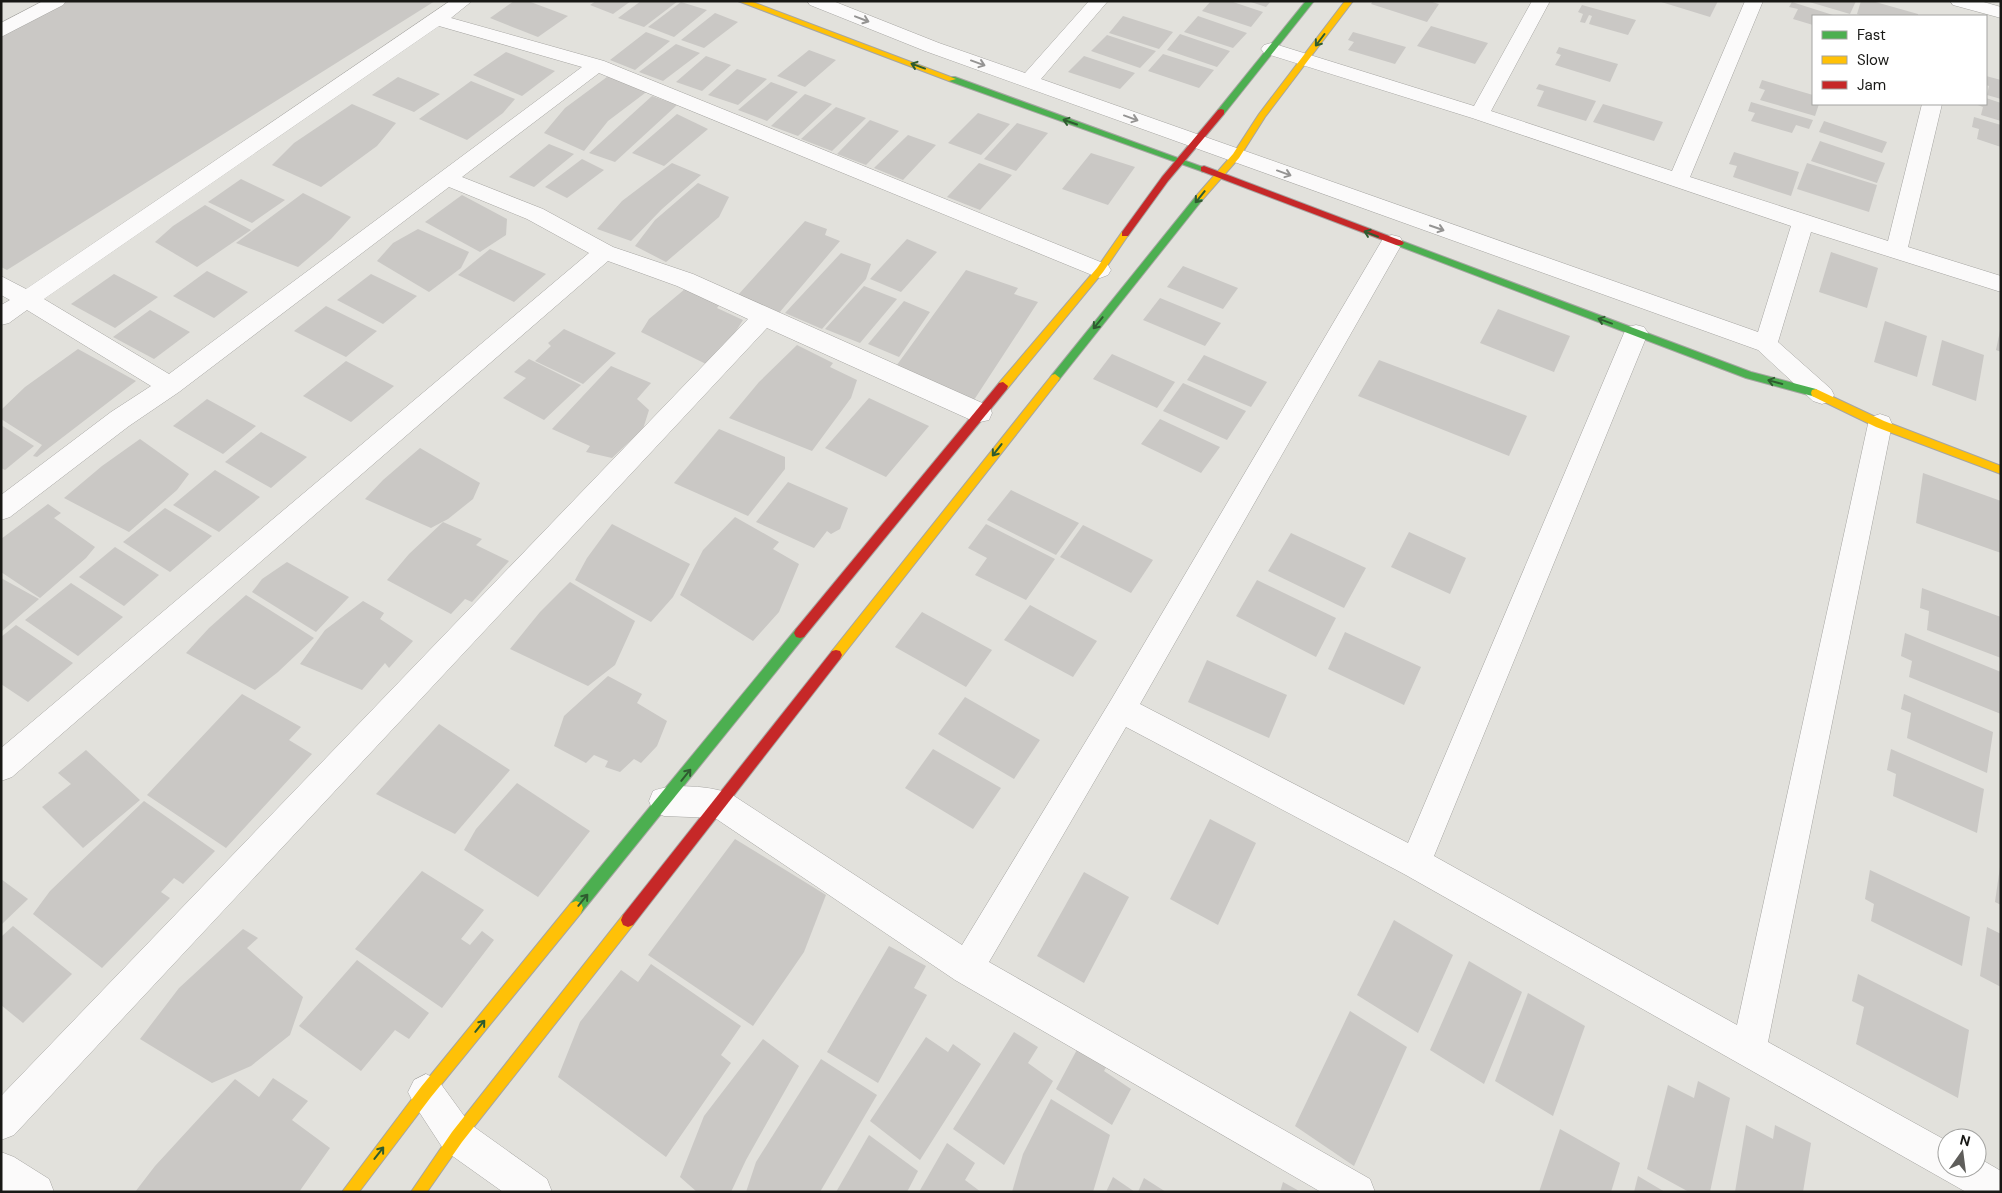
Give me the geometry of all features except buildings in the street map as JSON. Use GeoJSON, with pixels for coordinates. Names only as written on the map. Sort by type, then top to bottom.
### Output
{"type":"FeatureCollection","features":[{"type":"Feature","properties":{"kind":"street"},"geometry":{"type":"LineString","coordinates":[[1,31],[57,1]]}},
{"type":"Feature","properties":{"kind":"street"},"geometry":{"type":"LineString","coordinates":[[1,317],[463,1]]}},
{"type":"Feature","properties":{"kind":"street"},"geometry":{"type":"LineString","coordinates":[[742,1],[1008,100],[1182,161],[1392,242],[1749,375],[1822,394],[1880,424],[2001,470]]}},
{"type":"Feature","properties":{"kind":"street"},"geometry":{"type":"LineString","coordinates":[[816,1],[932,47],[1766,344],[1822,394]]}},
{"type":"Feature","properties":{"kind":"street"},"geometry":{"type":"LineString","coordinates":[[1029,82],[1099,1]]}},
{"type":"Feature","properties":{"kind":"street"},"geometry":{"type":"LineString","coordinates":[[349,1192],[426,1092],[980,413],[1100,270],[1165,179],[1182,161],[1310,1]]}},
{"type":"Feature","properties":{"kind":"street"},"geometry":{"type":"LineString","coordinates":[[418,1192],[457,1137],[1005,440],[1218,175],[1236,156],[1262,116],[1349,1]]}},
{"type":"Feature","properties":{"kind":"street"},"geometry":{"type":"LineString","coordinates":[[1479,114],[1541,1]]}},
{"type":"Feature","properties":{"kind":"street"},"geometry":{"type":"LineString","coordinates":[[1678,181],[1754,1]]}},
{"type":"Feature","properties":{"kind":"street"},"geometry":{"type":"LineString","coordinates":[[1953,15],[1958,1],[2001,13]]}},
{"type":"Feature","properties":{"kind":"street"},"geometry":{"type":"LineString","coordinates":[[436,19],[597,65],[1100,270]]}},
{"type":"Feature","properties":{"kind":"street"},"geometry":{"type":"LineString","coordinates":[[1271,49],[1479,114],[1803,222],[2001,284]]}},
{"type":"Feature","properties":{"kind":"street"},"geometry":{"type":"LineString","coordinates":[[1,510],[120,419],[170,386],[597,65]]}},
{"type":"Feature","properties":{"kind":"street"},"geometry":{"type":"LineString","coordinates":[[1896,251],[1932,105]]}},
{"type":"Feature","properties":{"kind":"street"},"geometry":{"type":"LineString","coordinates":[[448,178],[535,214],[605,252],[685,280],[980,413]]}},
{"type":"Feature","properties":{"kind":"street"},"geometry":{"type":"LineString","coordinates":[[1766,344],[1803,222]]}},
{"type":"Feature","properties":{"kind":"street"},"geometry":{"type":"LineString","coordinates":[[967,968],[1121,710],[1392,242]]}},
{"type":"Feature","properties":{"kind":"street"},"geometry":{"type":"LineString","coordinates":[[1,767],[605,252]]}},
{"type":"Feature","properties":{"kind":"street"},"geometry":{"type":"LineString","coordinates":[[1,284],[170,386]]}},
{"type":"Feature","properties":{"kind":"street"},"geometry":{"type":"LineString","coordinates":[[1,1122],[764,317]]}},
{"type":"Feature","properties":{"kind":"street"},"geometry":{"type":"LineString","coordinates":[[1415,862],[1636,333]]}},
{"type":"Feature","properties":{"kind":"street"},"geometry":{"type":"LineString","coordinates":[[1748,1049],[1880,424]]}},
{"type":"Feature","properties":{"kind":"street"},"geometry":{"type":"LineString","coordinates":[[1121,710],[1415,862],[1937,1155]]}},
{"type":"Feature","properties":{"kind":"street"},"geometry":{"type":"LineString","coordinates":[[664,801],[720,804],[967,968],[1357,1192]]}},
{"type":"Feature","properties":{"kind":"street"},"geometry":{"type":"LineString","coordinates":[[426,1092],[457,1137],[534,1192]]}},
{"type":"Feature","properties":{"kind":"street"},"geometry":{"type":"LineString","coordinates":[[1,1170],[36,1192]]}},
{"type":"Feature","properties":{"kind":"street"},"geometry":{"type":"LineString","coordinates":[[1978,1178],[2001,1191]]}},
{"type":"Feature","properties":{"kind":"traffic: fast"},"geometry":{"type":"LineString","coordinates":[[1221,112],[1310,1]]}},
{"type":"Feature","properties":{"kind":"traffic: fast"},"geometry":{"type":"LineString","coordinates":[[952,79],[1204,169]]}},
{"type":"Feature","properties":{"kind":"traffic: fast"},"geometry":{"type":"LineString","coordinates":[[1055,378],[1200,197]]}},
{"type":"Feature","properties":{"kind":"traffic: fast"},"geometry":{"type":"LineString","coordinates":[[1399,243],[1749,375],[1816,393]]}},
{"type":"Feature","properties":{"kind":"traffic: fast"},"geometry":{"type":"LineString","coordinates":[[576,908],[800,633]]}},
{"type":"Feature","properties":{"kind":"traffic: slow"},"geometry":{"type":"LineString","coordinates":[[742,1],[952,79]]}},
{"type":"Feature","properties":{"kind":"traffic: slow"},"geometry":{"type":"LineString","coordinates":[[1200,197],[1236,156],[1262,116],[1349,1]]}},
{"type":"Feature","properties":{"kind":"traffic: slow"},"geometry":{"type":"LineString","coordinates":[[1003,386],[1100,270],[1125,234]]}},
{"type":"Feature","properties":{"kind":"traffic: slow"},"geometry":{"type":"LineString","coordinates":[[836,655],[1055,378]]}},
{"type":"Feature","properties":{"kind":"traffic: slow"},"geometry":{"type":"LineString","coordinates":[[1816,393],[1880,424],[2001,470]]}},
{"type":"Feature","properties":{"kind":"traffic: slow"},"geometry":{"type":"LineString","coordinates":[[349,1192],[426,1092],[576,908]]}},
{"type":"Feature","properties":{"kind":"traffic: slow"},"geometry":{"type":"LineString","coordinates":[[418,1192],[457,1137],[628,920]]}},
{"type":"Feature","properties":{"kind":"traffic: jam"},"geometry":{"type":"LineString","coordinates":[[1125,234],[1165,179],[1221,112]]}},
{"type":"Feature","properties":{"kind":"traffic: jam"},"geometry":{"type":"LineString","coordinates":[[1204,169],[1399,243]]}},
{"type":"Feature","properties":{"kind":"traffic: jam"},"geometry":{"type":"LineString","coordinates":[[800,633],[1003,386]]}},
{"type":"Feature","properties":{"kind":"traffic: jam"},"geometry":{"type":"LineString","coordinates":[[628,920],[836,655]]}}]}
